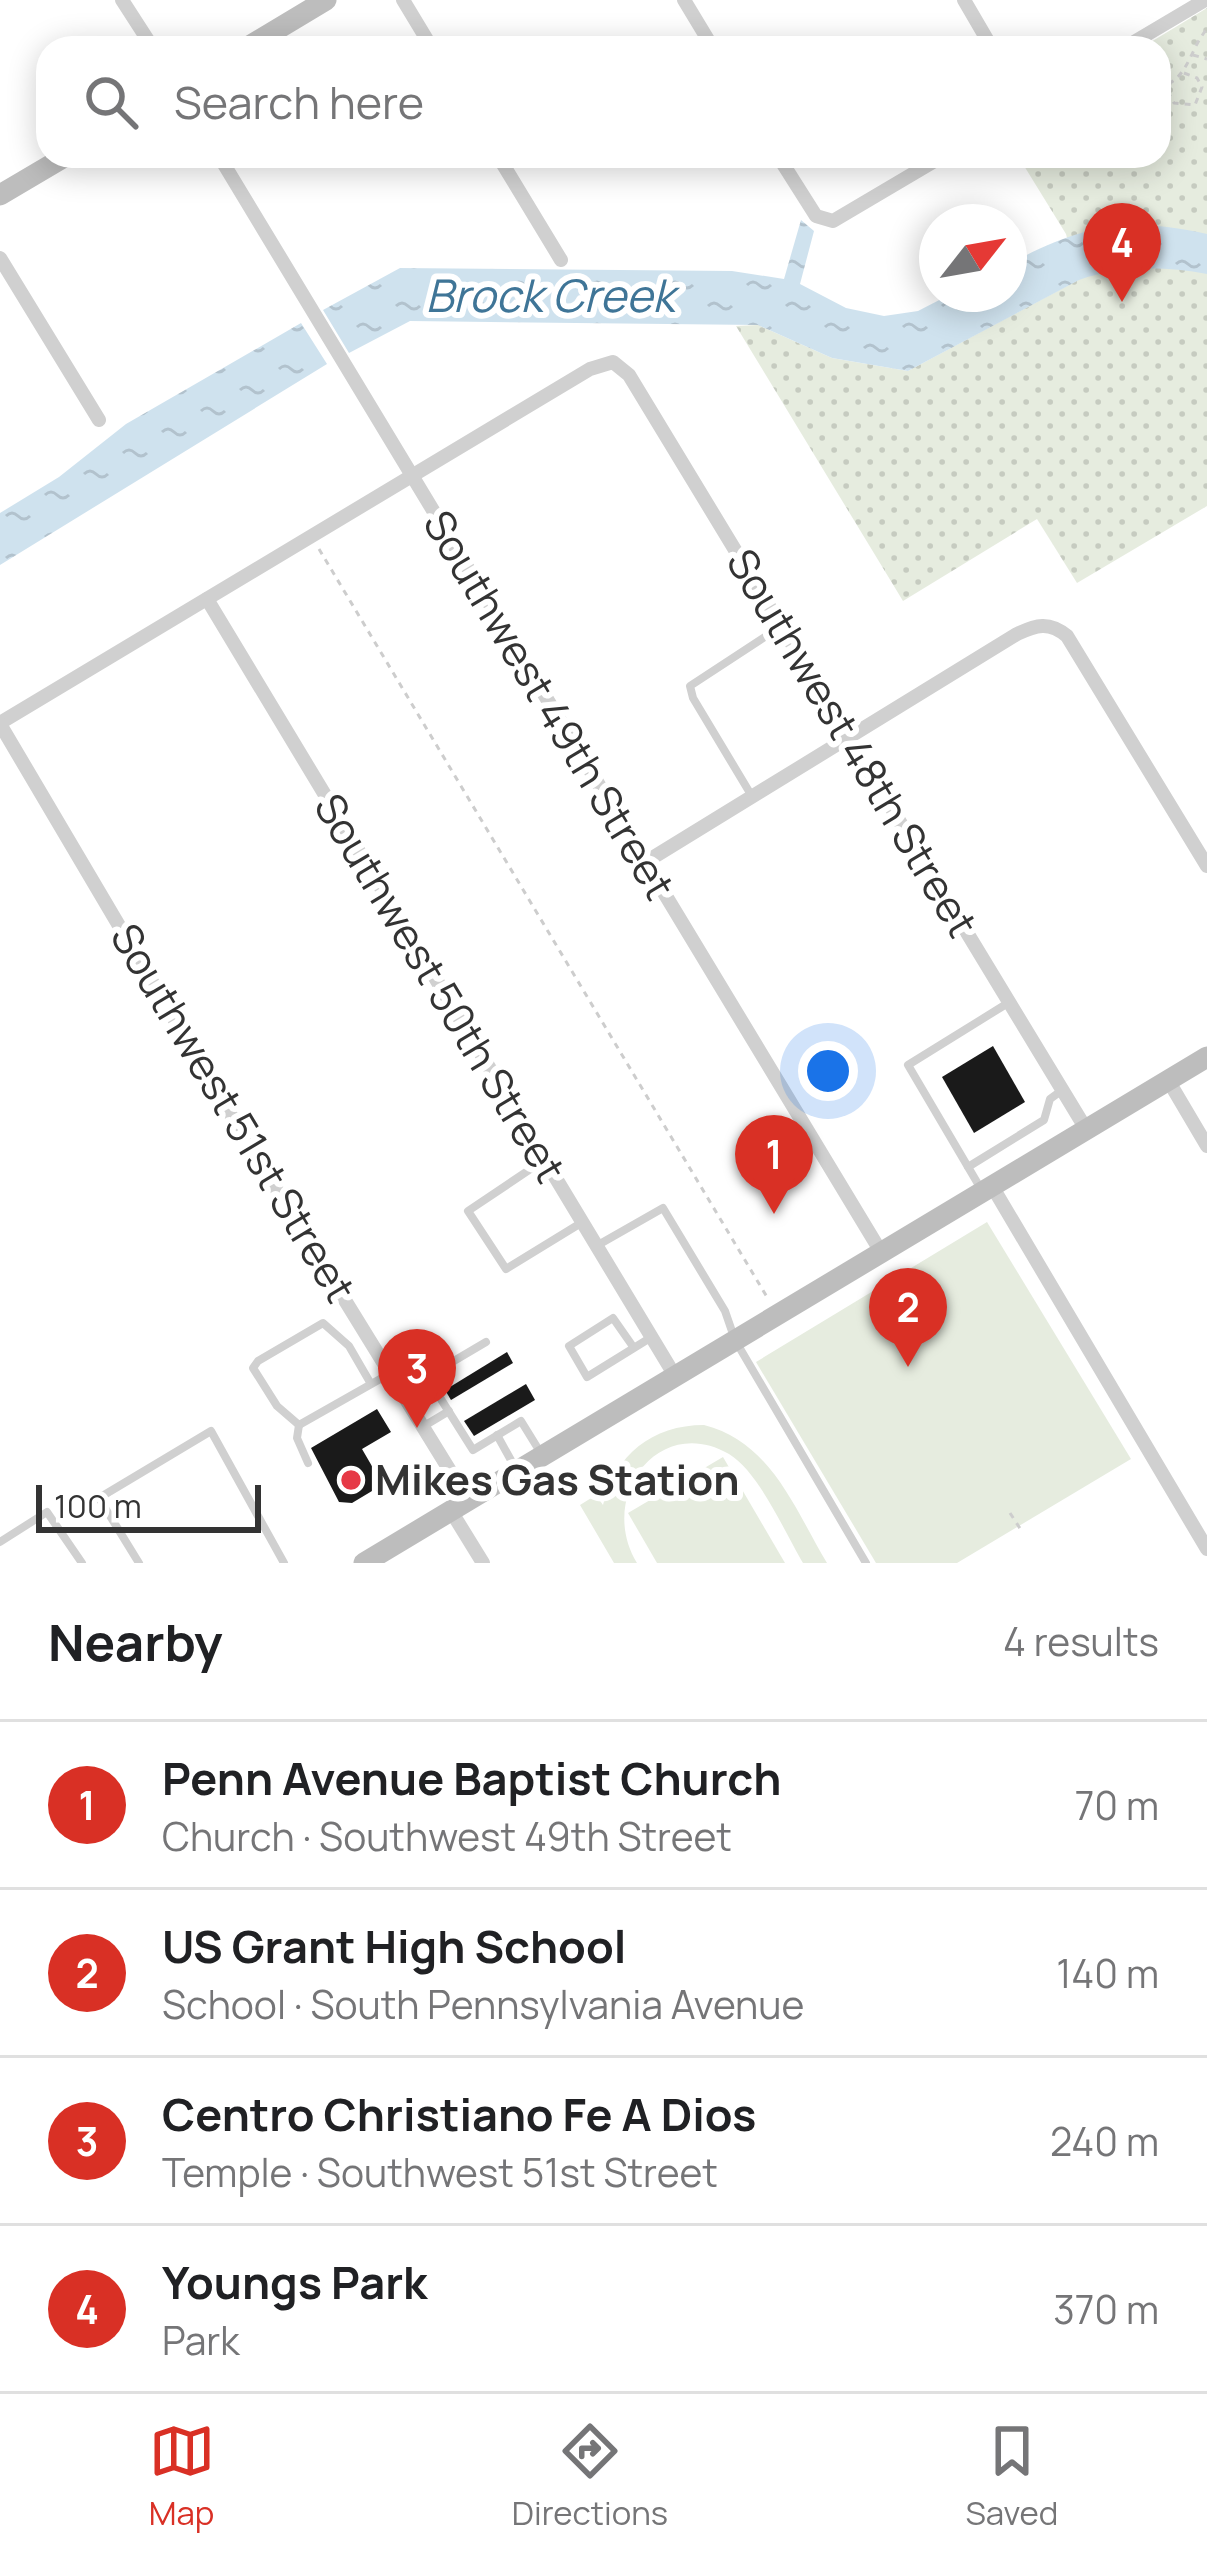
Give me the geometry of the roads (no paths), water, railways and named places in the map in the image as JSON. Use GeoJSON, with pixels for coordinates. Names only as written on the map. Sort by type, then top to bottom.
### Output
{"type":"FeatureCollection","features":[{"type":"Feature","properties":{"kind":"main road"},"geometry":{"type":"LineString","coordinates":[[266,36],[326,0]]}},
{"type":"Feature","properties":{"kind":"main road"},"geometry":{"type":"LineString","coordinates":[[0,195],[46,168]]}},
{"type":"Feature","properties":{"kind":"main road"},"geometry":{"type":"LineString","coordinates":[[364,1563],[1207,1057]]}},
{"type":"Feature","properties":{"kind":"street"},"geometry":{"type":"LineString","coordinates":[[122,0],[144,36]]}},
{"type":"Feature","properties":{"kind":"street"},"geometry":{"type":"LineString","coordinates":[[403,0],[425,36]]}},
{"type":"Feature","properties":{"kind":"street"},"geometry":{"type":"LineString","coordinates":[[683,0],[705,36]]}},
{"type":"Feature","properties":{"kind":"street"},"geometry":{"type":"LineString","coordinates":[[964,0],[985,36]]}},
{"type":"Feature","properties":{"kind":"street"},"geometry":{"type":"LineString","coordinates":[[1144,36],[1204,0]]}},
{"type":"Feature","properties":{"kind":"street","name":"Southwest 49th Street"},"geometry":{"type":"LineString","coordinates":[[226,168],[881,1252]]}},
{"type":"Feature","properties":{"kind":"street"},"geometry":{"type":"LineString","coordinates":[[505,168],[561,260]]}},
{"type":"Feature","properties":{"kind":"street"},"geometry":{"type":"LineString","coordinates":[[785,168],[808,206],[824,220],[843,217],[924,168]]}},
{"type":"Feature","properties":{"kind":"street"},"geometry":{"type":"LineString","coordinates":[[0,257],[99,420]]}},
{"type":"Feature","properties":{"kind":"street","name":"Southwest 48th Street"},"geometry":{"type":"LineString","coordinates":[[410,476],[590,370],[613,362],[629,374],[1086,1129]]}},
{"type":"Feature","properties":{"kind":"street"},"geometry":{"type":"LineString","coordinates":[[0,724],[410,476]]}},
{"type":"Feature","properties":{"kind":"street","name":"Southwest 50th Street"},"geometry":{"type":"LineString","coordinates":[[207,599],[676,1376]]}},
{"type":"Feature","properties":{"kind":"street"},"geometry":{"type":"LineString","coordinates":[[644,863],[1017,634],[1048,625],[1067,636],[1075,648],[1207,866]]}},
{"type":"Feature","properties":{"kind":"street","name":"Southwest 51st Street"},"geometry":{"type":"LineString","coordinates":[[0,724],[423,1427],[483,1563]]}},
{"type":"Feature","properties":{"kind":"street"},"geometry":{"type":"LineString","coordinates":[[1168,1080],[1207,1146]]}},
{"type":"Feature","properties":{"kind":"street"},"geometry":{"type":"LineString","coordinates":[[987,1189],[1207,1549]]}},
{"type":"Feature","properties":{"kind":"lane"},"geometry":{"type":"LineString","coordinates":[[753,798],[690,686],[782,626]]}},
{"type":"Feature","properties":{"kind":"lane"},"geometry":{"type":"LineString","coordinates":[[987,1189],[968,1167],[908,1065],[1008,1003]]}},
{"type":"Feature","properties":{"kind":"lane"},"geometry":{"type":"LineString","coordinates":[[968,1167],[1044,1120],[1050,1099],[1062,1090]]}},
{"type":"Feature","properties":{"kind":"lane"},"geometry":{"type":"LineString","coordinates":[[544,1160],[468,1211],[506,1269],[581,1222]]}},
{"type":"Feature","properties":{"kind":"lane"},"geometry":{"type":"LineString","coordinates":[[596,1246],[663,1208],[866,1563]]}},
{"type":"Feature","properties":{"kind":"lane"},"geometry":{"type":"LineString","coordinates":[[634,1348],[613,1318],[569,1346],[587,1378],[634,1348],[651,1337]]}},
{"type":"Feature","properties":{"kind":"lane"},"geometry":{"type":"LineString","coordinates":[[299,1425],[271,1398],[253,1368],[257,1360],[323,1323],[349,1346],[371,1384]]}},
{"type":"Feature","properties":{"kind":"lane"},"geometry":{"type":"LineString","coordinates":[[349,1346],[367,1336]]}},
{"type":"Feature","properties":{"kind":"lane"},"geometry":{"type":"LineString","coordinates":[[402,1392],[486,1342]]}},
{"type":"Feature","properties":{"kind":"lane"},"geometry":{"type":"LineString","coordinates":[[299,1425],[390,1373]]}},
{"type":"Feature","properties":{"kind":"lane"},"geometry":{"type":"LineString","coordinates":[[427,1377],[472,1450],[521,1421],[542,1456]]}},
{"type":"Feature","properties":{"kind":"lane"},"geometry":{"type":"LineString","coordinates":[[423,1427],[449,1412]]}},
{"type":"Feature","properties":{"kind":"lane"},"geometry":{"type":"LineString","coordinates":[[299,1425],[297,1438],[308,1462]]}},
{"type":"Feature","properties":{"kind":"lane"},"geometry":{"type":"LineString","coordinates":[[139,1563],[100,1498],[211,1432],[284,1563]]}},
{"type":"Feature","properties":{"kind":"lane"},"geometry":{"type":"LineString","coordinates":[[497,1436],[517,1471]]}},
{"type":"Feature","properties":{"kind":"lane"},"geometry":{"type":"LineString","coordinates":[[0,1541],[47,1513],[82,1563]]}},
{"type":"Feature","properties":{"kind":"water","name":"Brock Creek"},"geometry":{"type":"Polygon","coordinates":[[[801,220],[814,231],[800,284],[846,308],[884,316],[919,310],[1019,312],[908,371],[832,358],[758,325],[410,321],[349,353],[323,310],[400,268],[732,271],[784,279],[801,220]]]}},
{"type":"Feature","properties":{"kind":"water","name":"Brock Creek"},"geometry":{"type":"Polygon","coordinates":[[[1127,225],[1207,234],[1207,274],[1142,268],[1079,280],[1027,308],[1027,256],[1060,240],[1127,225]]]}},
{"type":"Feature","properties":{"kind":"water","name":"Brock Creek"},"geometry":{"type":"Polygon","coordinates":[[[301,323],[327,364],[0,565],[0,513],[59,477],[126,424],[301,323]]]}},
{"type":"Feature","properties":{"kind":"place","name":"Youngs Park"},"geometry":{"type":"Point","coordinates":[1122,302]}},
{"type":"Feature","properties":{"kind":"place","name":"Penn Avenue Baptist Church"},"geometry":{"type":"Point","coordinates":[774,1214]}},
{"type":"Feature","properties":{"kind":"place","name":"US Grant High School"},"geometry":{"type":"Point","coordinates":[908,1367]}},
{"type":"Feature","properties":{"kind":"place","name":"Centro Christiano Fe A Dios"},"geometry":{"type":"Point","coordinates":[417,1428]}},
{"type":"Feature","properties":{"kind":"place","name":"Mikes Gas Station"},"geometry":{"type":"Point","coordinates":[351,1480]}}]}
